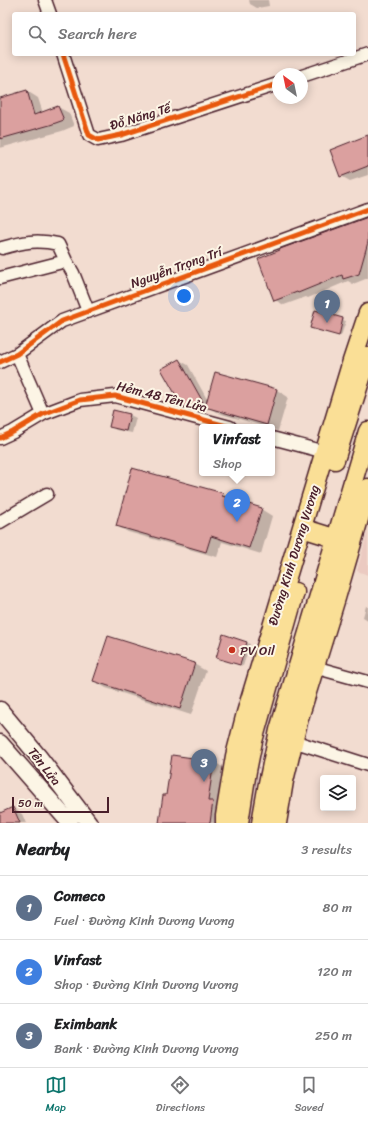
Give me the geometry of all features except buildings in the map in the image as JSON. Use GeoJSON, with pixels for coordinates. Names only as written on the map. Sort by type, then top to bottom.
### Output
{"type":"FeatureCollection","features":[{"type":"Feature","properties":{"kind":"main road","name":"Đường Kinh Dương Vương"},"geometry":{"type":"LineString","coordinates":[[331,454],[352,361],[368,313]]}},
{"type":"Feature","properties":{"kind":"main road","name":"Đường Kinh Dương Vương"},"geometry":{"type":"LineString","coordinates":[[225,823],[235,756],[246,713],[331,454],[368,356]]}},
{"type":"Feature","properties":{"kind":"main road"},"geometry":{"type":"LineString","coordinates":[[277,823],[284,780],[293,741],[336,598],[344,541],[368,431]]}},
{"type":"Feature","properties":{"kind":"main road"},"geometry":{"type":"LineString","coordinates":[[261,823],[279,730],[344,541],[368,488]]}},
{"type":"Feature","properties":{"kind":"main road","name":"Đường Kinh Dương Vương"},"geometry":{"type":"LineString","coordinates":[[239,823],[253,741],[307,529]]}},
{"type":"Feature","properties":{"kind":"main road"},"geometry":{"type":"LineString","coordinates":[[307,529],[344,541]]}},
{"type":"Feature","properties":{"kind":"main road","name":"Tên Lửa"},"geometry":{"type":"LineString","coordinates":[[0,710],[39,757],[89,823]]}},
{"type":"Feature","properties":{"kind":"main road","name":"Tên Lửa"},"geometry":{"type":"LineString","coordinates":[[0,743],[70,823]]}},
{"type":"Feature","properties":{"kind":"street"},"geometry":{"type":"LineString","coordinates":[[45,0],[49,12]]}},
{"type":"Feature","properties":{"kind":"street"},"geometry":{"type":"LineString","coordinates":[[308,74],[368,54]]}},
{"type":"Feature","properties":{"kind":"street","name":"Đỗ Năng Tế"},"geometry":{"type":"LineString","coordinates":[[63,56],[89,135],[98,140],[121,135],[272,86]]}},
{"type":"Feature","properties":{"kind":"street","name":"Nguyễn Trọng Trí"},"geometry":{"type":"LineString","coordinates":[[0,362],[16,354],[62,321],[368,209]]}},
{"type":"Feature","properties":{"kind":"street"},"geometry":{"type":"LineString","coordinates":[[2,248],[24,242],[47,241],[58,244],[73,273],[88,311]]}},
{"type":"Feature","properties":{"kind":"street"},"geometry":{"type":"LineString","coordinates":[[0,278],[66,261]]}},
{"type":"Feature","properties":{"kind":"street"},"geometry":{"type":"LineString","coordinates":[[16,354],[43,414]]}},
{"type":"Feature","properties":{"kind":"street","name":"Hẻm 48 Tên Lửa"},"geometry":{"type":"LineString","coordinates":[[0,438],[43,414],[80,400],[115,396],[219,424]]}},
{"type":"Feature","properties":{"kind":"street"},"geometry":{"type":"LineString","coordinates":[[275,439],[331,454]]}},
{"type":"Feature","properties":{"kind":"street"},"geometry":{"type":"LineString","coordinates":[[0,522],[47,494]]}},
{"type":"Feature","properties":{"kind":"street"},"geometry":{"type":"LineString","coordinates":[[314,667],[368,682]]}},
{"type":"Feature","properties":{"kind":"street"},"geometry":{"type":"LineString","coordinates":[[293,741],[368,765]]}},
{"type":"Feature","properties":{"kind":"shaded area"},"geometry":{"type":"Polygon","coordinates":[[[368,530],[368,575],[357,571],[368,530]]]}},
{"type":"Feature","properties":{"kind":"cycle path"},"geometry":{"type":"LineString","coordinates":[[64,56],[89,135],[98,140],[121,135],[272,86]]}},
{"type":"Feature","properties":{"kind":"cycle path"},"geometry":{"type":"LineString","coordinates":[[0,362],[17,354],[62,321],[368,209]]}},
{"type":"Feature","properties":{"kind":"cycle path"},"geometry":{"type":"LineString","coordinates":[[0,438],[43,414],[80,400],[115,396],[219,424]]}},
{"type":"Feature","properties":{"kind":"place","name":"Comeco"},"geometry":{"type":"Point","coordinates":[327,323]}},
{"type":"Feature","properties":{"kind":"place","name":"Vinfast"},"geometry":{"type":"Point","coordinates":[237,522]}},
{"type":"Feature","properties":{"kind":"place","name":"PV Oil"},"geometry":{"type":"Point","coordinates":[232,650]}},
{"type":"Feature","properties":{"kind":"place","name":"Eximbank"},"geometry":{"type":"Point","coordinates":[204,782]}}]}
